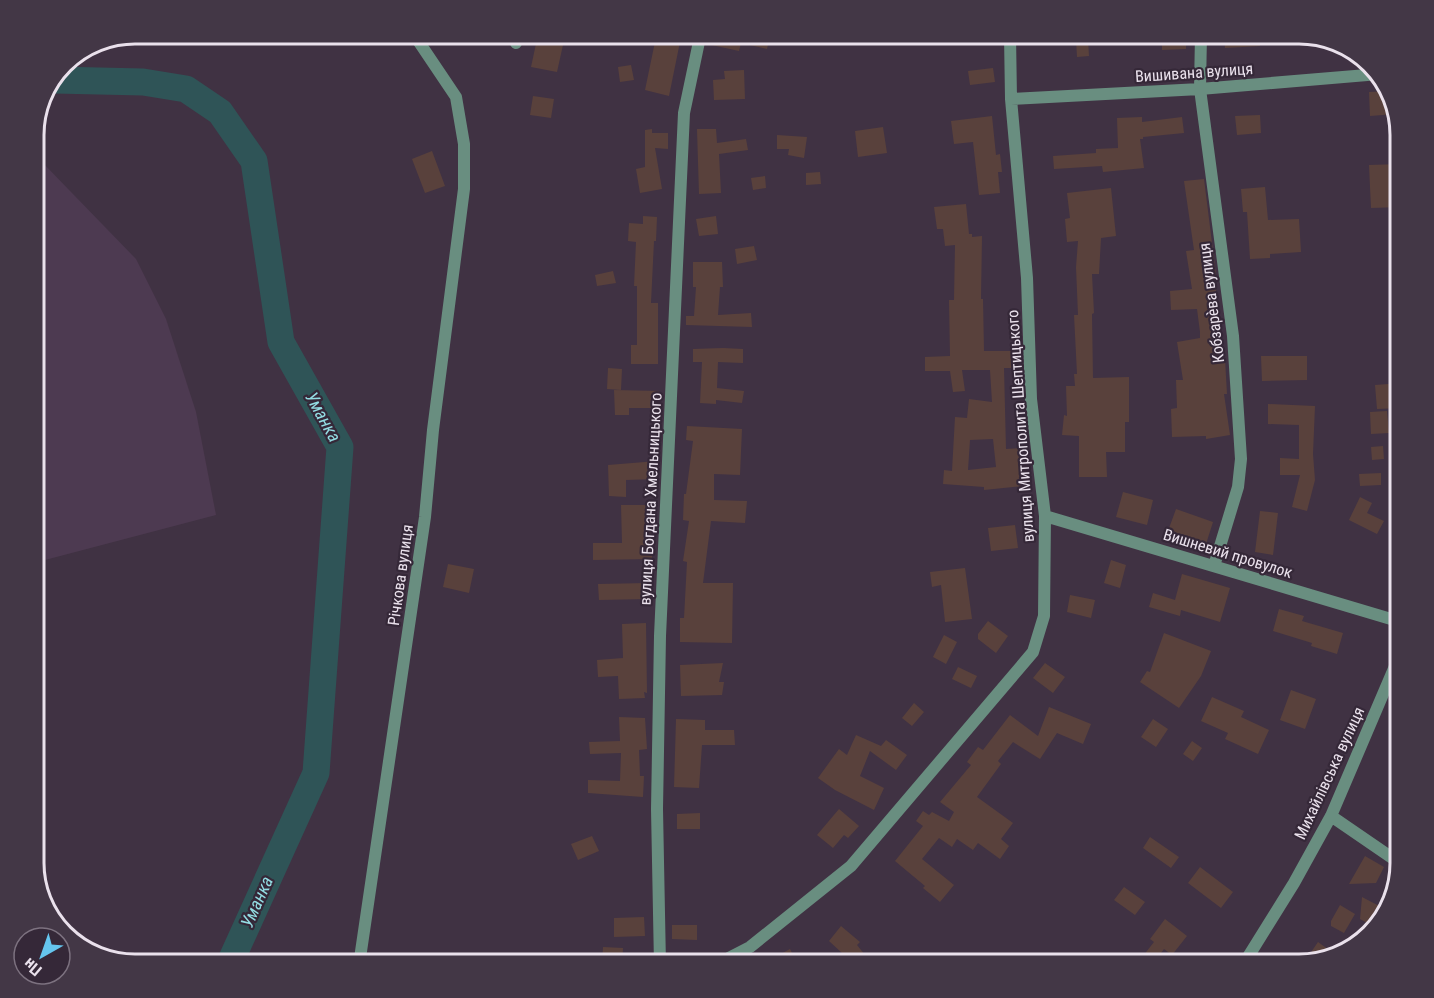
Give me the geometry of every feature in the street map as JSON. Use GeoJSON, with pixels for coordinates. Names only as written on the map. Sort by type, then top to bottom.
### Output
{"type":"FeatureCollection","features":[{"type":"Feature","properties":{"kind":"street","name":"Річкова вулиця"},"geometry":{"type":"LineString","coordinates":[[361,954],[425,517],[434,419],[464,189],[464,144],[456,96],[420,44]]}},
{"type":"Feature","properties":{"kind":"street","name":"вулиця Богдана Хмельницького"},"geometry":{"type":"LineString","coordinates":[[660,954],[657,809],[661,624],[684,113],[699,44]]}},
{"type":"Feature","properties":{"kind":"street","name":"вулиця Митрополита Шептицького"},"geometry":{"type":"LineString","coordinates":[[735,954],[750,946],[851,866],[1033,652],[1044,616],[1045,516],[1031,399],[1027,278],[1011,99],[1010,44]]}},
{"type":"Feature","properties":{"kind":"street","name":"Кобзарèва вулиця"},"geometry":{"type":"LineString","coordinates":[[1201,44],[1200,89],[1233,336],[1241,459],[1238,487],[1214,566]]}},
{"type":"Feature","properties":{"kind":"street","name":"Вишивана вулиця"},"geometry":{"type":"LineString","coordinates":[[1011,99],[1200,89],[1368,75]]}},
{"type":"Feature","properties":{"kind":"street","name":"Вишневий провулок"},"geometry":{"type":"LineString","coordinates":[[1045,516],[1390,619]]}},
{"type":"Feature","properties":{"kind":"street","name":"Михайлівська вулиця"},"geometry":{"type":"LineString","coordinates":[[1250,954],[1294,883],[1331,816],[1390,678]]}},
{"type":"Feature","properties":{"kind":"street"},"geometry":{"type":"LineString","coordinates":[[1331,816],[1390,856]]}},
{"type":"Feature","properties":{"kind":"shaded area"},"geometry":{"type":"Polygon","coordinates":[[[44,164],[136,259],[166,319],[196,412],[216,515],[45,560],[44,164]]]}},
{"type":"Feature","properties":{"kind":"building"},"geometry":{"type":"Polygon","coordinates":[[[536,44],[563,45],[557,72],[531,67],[536,44]]]}},
{"type":"Feature","properties":{"kind":"building"},"geometry":{"type":"Polygon","coordinates":[[[655,44],[680,44],[669,96],[645,90],[655,44]]]}},
{"type":"Feature","properties":{"kind":"building"},"geometry":{"type":"Polygon","coordinates":[[[707,44],[741,44],[739,51],[707,44]]]}},
{"type":"Feature","properties":{"kind":"building"},"geometry":{"type":"Polygon","coordinates":[[[745,44],[768,44],[767,49],[745,44]]]}},
{"type":"Feature","properties":{"kind":"building"},"geometry":{"type":"Polygon","coordinates":[[[1076,44],[1088,44],[1089,56],[1077,57],[1076,44]]]}},
{"type":"Feature","properties":{"kind":"building"},"geometry":{"type":"Polygon","coordinates":[[[1162,44],[1186,44],[1186,49],[1162,50],[1162,44]]]}},
{"type":"Feature","properties":{"kind":"building"},"geometry":{"type":"Polygon","coordinates":[[[1225,44],[1260,44],[1260,46],[1225,48],[1225,44]]]}},
{"type":"Feature","properties":{"kind":"building"},"geometry":{"type":"Polygon","coordinates":[[[631,65],[634,80],[620,82],[618,67],[631,65]]]}},
{"type":"Feature","properties":{"kind":"building"},"geometry":{"type":"Polygon","coordinates":[[[993,68],[995,82],[970,85],[968,71],[993,68]]]}},
{"type":"Feature","properties":{"kind":"building"},"geometry":{"type":"Polygon","coordinates":[[[744,70],[745,99],[714,100],[713,80],[725,79],[724,71],[744,70]]]}},
{"type":"Feature","properties":{"kind":"building"},"geometry":{"type":"Polygon","coordinates":[[[1379,91],[1388,115],[1370,116],[1369,92],[1379,91]]]}},
{"type":"Feature","properties":{"kind":"building"},"geometry":{"type":"Polygon","coordinates":[[[533,96],[554,99],[551,118],[530,115],[533,96]]]}},
{"type":"Feature","properties":{"kind":"building"},"geometry":{"type":"Polygon","coordinates":[[[1260,115],[1261,133],[1237,135],[1235,116],[1260,115]]]}},
{"type":"Feature","properties":{"kind":"building"},"geometry":{"type":"Polygon","coordinates":[[[992,116],[996,155],[1000,154],[1002,172],[998,172],[1000,193],[979,195],[973,142],[954,144],[951,121],[992,116]]]}},
{"type":"Feature","properties":{"kind":"building"},"geometry":{"type":"Polygon","coordinates":[[[1142,117],[1142,122],[1182,117],[1184,133],[1140,139],[1144,168],[1103,172],[1102,166],[1054,169],[1053,156],[1096,153],[1096,149],[1118,148],[1117,118],[1142,117]]]}},
{"type":"Feature","properties":{"kind":"building"},"geometry":{"type":"Polygon","coordinates":[[[883,127],[887,153],[858,157],[855,131],[883,127]]]}},
{"type":"Feature","properties":{"kind":"building"},"geometry":{"type":"Polygon","coordinates":[[[652,129],[652,133],[668,133],[668,149],[655,148],[662,189],[640,193],[636,169],[645,167],[645,130],[652,129]]]}},
{"type":"Feature","properties":{"kind":"building"},"geometry":{"type":"Polygon","coordinates":[[[697,129],[716,129],[717,143],[746,139],[748,150],[719,154],[721,193],[699,194],[697,129]]]}},
{"type":"Feature","properties":{"kind":"building"},"geometry":{"type":"Polygon","coordinates":[[[777,135],[807,137],[804,158],[788,155],[789,149],[777,149],[777,135]]]}},
{"type":"Feature","properties":{"kind":"building"},"geometry":{"type":"Polygon","coordinates":[[[432,151],[445,186],[425,193],[412,159],[432,151]]]}},
{"type":"Feature","properties":{"kind":"building"},"geometry":{"type":"Polygon","coordinates":[[[1390,164],[1390,207],[1371,208],[1369,165],[1390,164]]]}},
{"type":"Feature","properties":{"kind":"building"},"geometry":{"type":"Polygon","coordinates":[[[820,172],[821,184],[806,185],[806,173],[820,172]]]}},
{"type":"Feature","properties":{"kind":"building"},"geometry":{"type":"Polygon","coordinates":[[[765,176],[766,188],[753,190],[751,178],[765,176]]]}},
{"type":"Feature","properties":{"kind":"building"},"geometry":{"type":"Polygon","coordinates":[[[1204,179],[1216,275],[1214,275],[1219,313],[1217,313],[1223,359],[1225,359],[1227,394],[1224,394],[1230,435],[1206,439],[1206,436],[1172,437],[1171,409],[1177,408],[1176,380],[1183,380],[1177,342],[1200,338],[1200,332],[1197,309],[1171,310],[1170,291],[1192,289],[1186,251],[1194,250],[1184,181],[1204,179]]]}},
{"type":"Feature","properties":{"kind":"building"},"geometry":{"type":"Polygon","coordinates":[[[1265,187],[1268,220],[1299,219],[1301,252],[1270,254],[1270,258],[1250,259],[1247,212],[1243,212],[1241,189],[1265,187]]]}},
{"type":"Feature","properties":{"kind":"building"},"geometry":{"type":"Polygon","coordinates":[[[1111,188],[1116,236],[1101,238],[1099,274],[1092,274],[1093,378],[1129,377],[1129,422],[1125,422],[1125,452],[1106,452],[1107,477],[1079,477],[1079,436],[1062,435],[1064,415],[1067,416],[1066,386],[1075,386],[1074,374],[1077,374],[1074,315],[1078,315],[1076,267],[1078,241],[1067,242],[1065,219],[1070,218],[1067,193],[1111,188]]]}},
{"type":"Feature","properties":{"kind":"building"},"geometry":{"type":"Polygon","coordinates":[[[966,204],[969,234],[972,234],[972,237],[982,236],[981,299],[983,299],[984,351],[1012,351],[1012,368],[1004,368],[1006,449],[1020,448],[1024,486],[984,490],[984,487],[943,484],[944,470],[952,471],[955,417],[967,418],[969,399],[992,402],[990,370],[962,370],[965,391],[953,392],[950,371],[925,371],[925,357],[950,356],[949,300],[954,300],[955,245],[945,246],[943,229],[937,229],[934,207],[966,204]],[[993,439],[970,440],[968,470],[996,467],[993,439]]]}},
{"type":"Feature","properties":{"kind":"building"},"geometry":{"type":"Polygon","coordinates":[[[643,216],[657,217],[651,303],[658,303],[658,364],[631,364],[631,345],[637,345],[637,286],[634,286],[636,242],[628,241],[629,223],[643,224],[643,216]]]}},
{"type":"Feature","properties":{"kind":"building"},"geometry":{"type":"Polygon","coordinates":[[[716,216],[718,234],[699,236],[696,219],[716,216]]]}},
{"type":"Feature","properties":{"kind":"building"},"geometry":{"type":"Polygon","coordinates":[[[754,246],[757,260],[737,264],[735,249],[754,246]]]}},
{"type":"Feature","properties":{"kind":"building"},"geometry":{"type":"Polygon","coordinates":[[[693,262],[722,262],[723,287],[720,287],[718,315],[751,313],[752,327],[686,325],[686,316],[694,316],[696,287],[693,287],[693,262]]]}},
{"type":"Feature","properties":{"kind":"building"},"geometry":{"type":"Polygon","coordinates":[[[613,271],[616,283],[597,286],[595,275],[613,271]]]}},
{"type":"Feature","properties":{"kind":"building"},"geometry":{"type":"Polygon","coordinates":[[[693,349],[743,349],[743,363],[718,362],[717,388],[744,391],[742,403],[716,400],[716,404],[700,403],[702,362],[693,362],[693,349]]]}},
{"type":"Feature","properties":{"kind":"building"},"geometry":{"type":"Polygon","coordinates":[[[1261,356],[1307,356],[1307,380],[1262,381],[1261,356]]]}},
{"type":"Feature","properties":{"kind":"building"},"geometry":{"type":"Polygon","coordinates":[[[608,368],[622,369],[621,390],[607,389],[608,368]]]}},
{"type":"Feature","properties":{"kind":"building"},"geometry":{"type":"Polygon","coordinates":[[[1390,384],[1390,408],[1377,409],[1375,385],[1390,384]]]}},
{"type":"Feature","properties":{"kind":"building"},"geometry":{"type":"Polygon","coordinates":[[[614,390],[659,391],[659,408],[629,408],[629,415],[615,415],[614,390]]]}},
{"type":"Feature","properties":{"kind":"building"},"geometry":{"type":"Polygon","coordinates":[[[1268,404],[1315,406],[1313,454],[1315,480],[1307,511],[1292,507],[1300,475],[1280,475],[1280,458],[1299,459],[1299,425],[1268,424],[1268,404]]]}},
{"type":"Feature","properties":{"kind":"building"},"geometry":{"type":"Polygon","coordinates":[[[1387,411],[1389,433],[1371,434],[1370,412],[1387,411]]]}},
{"type":"Feature","properties":{"kind":"building"},"geometry":{"type":"Polygon","coordinates":[[[687,426],[742,429],[740,475],[714,474],[714,500],[747,501],[745,523],[711,521],[703,583],[733,583],[732,643],[680,642],[680,618],[684,618],[687,562],[683,561],[689,521],[683,520],[684,494],[686,494],[693,441],[686,440],[687,426]]]}},
{"type":"Feature","properties":{"kind":"building"},"geometry":{"type":"Polygon","coordinates":[[[1383,446],[1384,459],[1372,460],[1371,447],[1383,446]]]}},
{"type":"Feature","properties":{"kind":"building"},"geometry":{"type":"Polygon","coordinates":[[[657,461],[657,479],[626,480],[626,497],[609,496],[608,465],[657,461]]]}},
{"type":"Feature","properties":{"kind":"building"},"geometry":{"type":"Polygon","coordinates":[[[1381,473],[1381,485],[1360,486],[1359,474],[1381,473]]]}},
{"type":"Feature","properties":{"kind":"building"},"geometry":{"type":"Polygon","coordinates":[[[1123,492],[1153,500],[1147,525],[1116,517],[1123,492]]]}},
{"type":"Feature","properties":{"kind":"building"},"geometry":{"type":"Polygon","coordinates":[[[1360,497],[1372,503],[1367,513],[1384,521],[1377,534],[1349,520],[1360,497]]]}},
{"type":"Feature","properties":{"kind":"building"},"geometry":{"type":"Polygon","coordinates":[[[621,505],[653,505],[652,559],[593,560],[593,543],[622,543],[621,505]]]}},
{"type":"Feature","properties":{"kind":"building"},"geometry":{"type":"Polygon","coordinates":[[[1176,509],[1213,522],[1206,544],[1168,531],[1176,509]]]}},
{"type":"Feature","properties":{"kind":"building"},"geometry":{"type":"Polygon","coordinates":[[[1260,511],[1278,513],[1273,555],[1255,552],[1260,511]]]}},
{"type":"Feature","properties":{"kind":"building"},"geometry":{"type":"Polygon","coordinates":[[[1015,525],[1018,548],[991,551],[988,528],[1015,525]]]}},
{"type":"Feature","properties":{"kind":"building"},"geometry":{"type":"Polygon","coordinates":[[[1111,560],[1126,565],[1120,588],[1104,583],[1111,560]]]}},
{"type":"Feature","properties":{"kind":"building"},"geometry":{"type":"Polygon","coordinates":[[[448,564],[474,569],[469,593],[443,587],[448,564]]]}},
{"type":"Feature","properties":{"kind":"building"},"geometry":{"type":"Polygon","coordinates":[[[965,568],[972,619],[945,622],[941,585],[932,587],[930,572],[965,568]]]}},
{"type":"Feature","properties":{"kind":"building"},"geometry":{"type":"Polygon","coordinates":[[[1182,574],[1230,588],[1220,622],[1181,610],[1180,616],[1149,607],[1153,593],[1175,600],[1182,574]]]}},
{"type":"Feature","properties":{"kind":"building"},"geometry":{"type":"Polygon","coordinates":[[[649,583],[649,599],[599,600],[598,584],[649,583]]]}},
{"type":"Feature","properties":{"kind":"building"},"geometry":{"type":"Polygon","coordinates":[[[1070,595],[1095,600],[1091,618],[1067,612],[1070,595]]]}},
{"type":"Feature","properties":{"kind":"building"},"geometry":{"type":"Polygon","coordinates":[[[1279,609],[1304,616],[1302,621],[1343,633],[1337,654],[1311,646],[1312,643],[1273,631],[1279,609]]]}},
{"type":"Feature","properties":{"kind":"building"},"geometry":{"type":"Polygon","coordinates":[[[988,621],[1008,636],[996,653],[978,639],[978,634],[988,621]]]}},
{"type":"Feature","properties":{"kind":"building"},"geometry":{"type":"Polygon","coordinates":[[[646,623],[647,693],[644,692],[645,698],[619,699],[618,676],[598,677],[597,660],[623,658],[622,624],[646,623]]]}},
{"type":"Feature","properties":{"kind":"building"},"geometry":{"type":"Polygon","coordinates":[[[1164,633],[1211,651],[1201,676],[1179,708],[1140,682],[1147,671],[1150,672],[1164,633]]]}},
{"type":"Feature","properties":{"kind":"building"},"geometry":{"type":"Polygon","coordinates":[[[944,635],[957,642],[946,664],[933,657],[944,635]]]}},
{"type":"Feature","properties":{"kind":"building"},"geometry":{"type":"Polygon","coordinates":[[[723,663],[719,682],[724,682],[722,695],[681,696],[680,665],[723,663]]]}},
{"type":"Feature","properties":{"kind":"building"},"geometry":{"type":"Polygon","coordinates":[[[1045,663],[1065,677],[1053,693],[1033,678],[1045,663]]]}},
{"type":"Feature","properties":{"kind":"building"},"geometry":{"type":"Polygon","coordinates":[[[958,667],[977,676],[971,688],[952,679],[958,667]]]}},
{"type":"Feature","properties":{"kind":"building"},"geometry":{"type":"Polygon","coordinates":[[[1291,690],[1316,699],[1305,729],[1280,720],[1291,690]]]}},
{"type":"Feature","properties":{"kind":"building"},"geometry":{"type":"Polygon","coordinates":[[[1212,697],[1244,711],[1241,717],[1269,730],[1258,754],[1225,739],[1228,733],[1201,721],[1212,697]]]}},
{"type":"Feature","properties":{"kind":"building"},"geometry":{"type":"Polygon","coordinates":[[[914,703],[924,712],[912,726],[902,718],[914,703]]]}},
{"type":"Feature","properties":{"kind":"building"},"geometry":{"type":"Polygon","coordinates":[[[1049,707],[1091,724],[1083,744],[1057,733],[1040,759],[1013,742],[998,761],[1001,764],[977,797],[1013,823],[1001,839],[1009,846],[1000,859],[978,843],[973,850],[957,839],[952,847],[939,838],[922,859],[954,885],[940,902],[895,861],[923,826],[916,821],[923,811],[929,815],[932,812],[949,821],[954,812],[940,802],[971,765],[967,762],[978,747],[983,750],[1010,715],[1038,736],[1049,707]]]}},
{"type":"Feature","properties":{"kind":"building"},"geometry":{"type":"Polygon","coordinates":[[[619,717],[645,718],[647,749],[639,750],[640,776],[644,776],[643,797],[588,793],[588,780],[620,781],[621,753],[590,754],[589,742],[620,741],[619,717]]]}},
{"type":"Feature","properties":{"kind":"building"},"geometry":{"type":"Polygon","coordinates":[[[676,719],[705,720],[705,730],[734,730],[735,745],[702,745],[699,788],[674,787],[676,719]]]}},
{"type":"Feature","properties":{"kind":"building"},"geometry":{"type":"Polygon","coordinates":[[[1153,719],[1168,729],[1156,747],[1141,737],[1153,719]]]}},
{"type":"Feature","properties":{"kind":"building"},"geometry":{"type":"Polygon","coordinates":[[[856,735],[881,746],[886,740],[907,755],[896,770],[870,751],[860,776],[884,788],[874,810],[835,790],[818,778],[839,749],[847,755],[856,735]]]}},
{"type":"Feature","properties":{"kind":"building"},"geometry":{"type":"Polygon","coordinates":[[[1192,741],[1202,748],[1193,761],[1183,754],[1192,741]]]}},
{"type":"Feature","properties":{"kind":"building"},"geometry":{"type":"Polygon","coordinates":[[[839,809],[859,826],[848,838],[844,835],[833,848],[817,835],[839,809]]]}},
{"type":"Feature","properties":{"kind":"building"},"geometry":{"type":"Polygon","coordinates":[[[700,813],[700,829],[677,829],[677,814],[700,813]]]}},
{"type":"Feature","properties":{"kind":"building"},"geometry":{"type":"Polygon","coordinates":[[[592,836],[599,851],[578,860],[571,844],[592,836]]]}},
{"type":"Feature","properties":{"kind":"building"},"geometry":{"type":"Polygon","coordinates":[[[1150,837],[1179,857],[1171,868],[1143,848],[1150,837]]]}},
{"type":"Feature","properties":{"kind":"building"},"geometry":{"type":"Polygon","coordinates":[[[1365,856],[1384,867],[1376,883],[1349,884],[1365,856]]]}},
{"type":"Feature","properties":{"kind":"building"},"geometry":{"type":"Polygon","coordinates":[[[1200,867],[1233,892],[1221,908],[1188,883],[1200,867]]]}},
{"type":"Feature","properties":{"kind":"building"},"geometry":{"type":"Polygon","coordinates":[[[1124,887],[1145,902],[1135,915],[1114,900],[1124,887]]]}},
{"type":"Feature","properties":{"kind":"building"},"geometry":{"type":"Polygon","coordinates":[[[1362,897],[1380,906],[1368,923],[1360,919],[1362,897]]]}},
{"type":"Feature","properties":{"kind":"building"},"geometry":{"type":"Polygon","coordinates":[[[1340,905],[1355,914],[1344,933],[1331,926],[1331,921],[1340,905]]]}},
{"type":"Feature","properties":{"kind":"building"},"geometry":{"type":"Polygon","coordinates":[[[644,917],[645,936],[614,937],[614,918],[644,917]]]}},
{"type":"Feature","properties":{"kind":"building"},"geometry":{"type":"Polygon","coordinates":[[[1165,919],[1187,936],[1173,954],[1164,949],[1160,954],[1145,954],[1154,942],[1150,939],[1165,919]]]}},
{"type":"Feature","properties":{"kind":"building"},"geometry":{"type":"Polygon","coordinates":[[[672,925],[697,925],[697,940],[672,939],[672,925]]]}},
{"type":"Feature","properties":{"kind":"building"},"geometry":{"type":"Polygon","coordinates":[[[841,926],[860,942],[857,945],[864,954],[843,954],[829,941],[841,926]]]}},
{"type":"Feature","properties":{"kind":"building"},"geometry":{"type":"Polygon","coordinates":[[[1318,942],[1328,950],[1311,954],[1318,942]]]}},
{"type":"Feature","properties":{"kind":"building"},"geometry":{"type":"Polygon","coordinates":[[[603,947],[623,948],[623,954],[603,954],[603,947]]]}},
{"type":"Feature","properties":{"kind":"building"},"geometry":{"type":"Polygon","coordinates":[[[790,949],[792,954],[781,954],[790,949]]]}},
{"type":"Feature","properties":{"kind":"waterway","name":"Уманка"},"geometry":{"type":"LineString","coordinates":[[62,80],[143,82],[186,89],[220,112],[254,161],[281,342],[340,447],[316,773],[234,954]]}}]}
